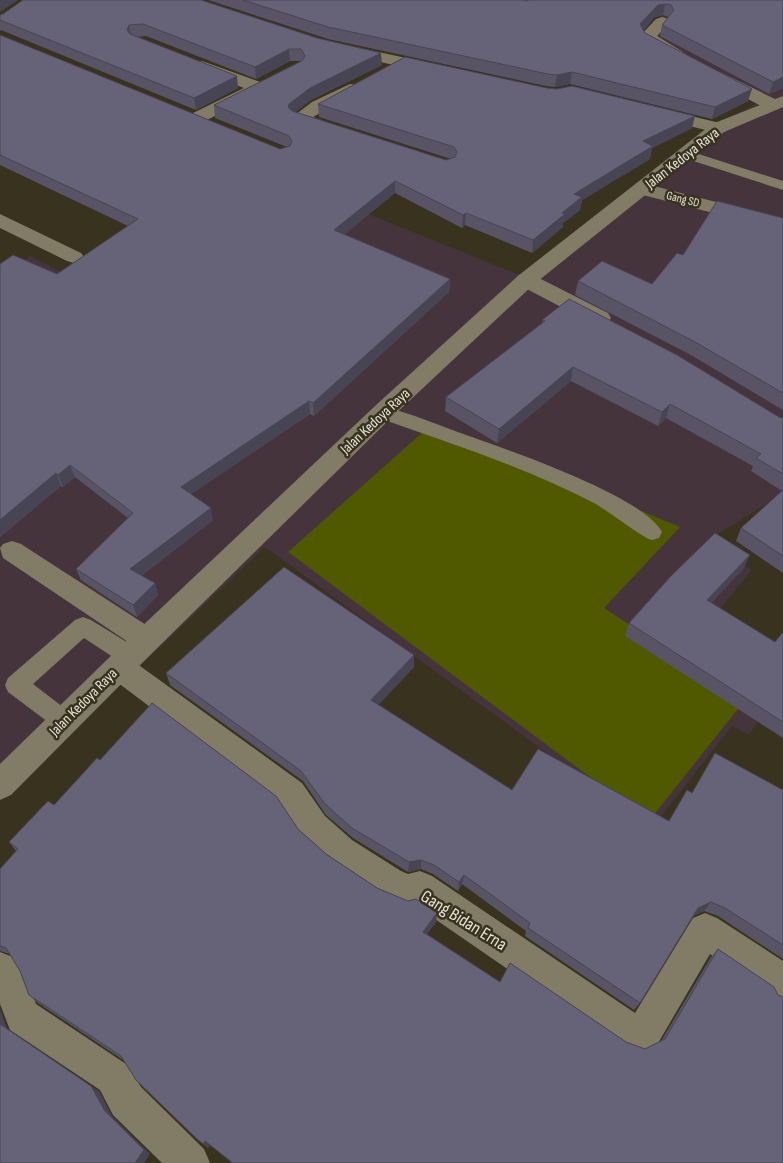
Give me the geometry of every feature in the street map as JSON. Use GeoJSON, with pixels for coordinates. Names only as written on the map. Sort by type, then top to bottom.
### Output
{"type":"FeatureCollection","features":[{"type":"Feature","properties":{"kind":"street"},"geometry":{"type":"LineString","coordinates":[[662,22],[648,36],[655,43],[690,61]]}},
{"type":"Feature","properties":{"kind":"street"},"geometry":{"type":"LineString","coordinates":[[333,47],[452,73]]}},
{"type":"Feature","properties":{"kind":"street"},"geometry":{"type":"LineString","coordinates":[[184,59],[257,87]]}},
{"type":"Feature","properties":{"kind":"street"},"geometry":{"type":"LineString","coordinates":[[342,133],[300,118],[318,106],[403,62]]}},
{"type":"Feature","properties":{"kind":"street"},"geometry":{"type":"LineString","coordinates":[[707,70],[778,103]]}},
{"type":"Feature","properties":{"kind":"street"},"geometry":{"type":"LineString","coordinates":[[197,118],[273,79]]}},
{"type":"Feature","properties":{"kind":"street","name":"Jalan Kedoya Raya"},"geometry":{"type":"LineString","coordinates":[[0,784],[132,654],[384,412],[526,280],[718,128],[778,103]]}},
{"type":"Feature","properties":{"kind":"street"},"geometry":{"type":"LineString","coordinates":[[640,109],[718,128]]}},
{"type":"Feature","properties":{"kind":"street"},"geometry":{"type":"LineString","coordinates":[[179,111],[214,125]]}},
{"type":"Feature","properties":{"kind":"street","name":"Gang SD"},"geometry":{"type":"LineString","coordinates":[[642,189],[783,225]]}},
{"type":"Feature","properties":{"kind":"street"},"geometry":{"type":"LineString","coordinates":[[0,220],[74,257]]}},
{"type":"Feature","properties":{"kind":"street"},"geometry":{"type":"LineString","coordinates":[[526,280],[622,329]]}},
{"type":"Feature","properties":{"kind":"street"},"geometry":{"type":"LineString","coordinates":[[12,551],[132,654]]}},
{"type":"Feature","properties":{"kind":"street","name":"Gang Bidan Erna"},"geometry":{"type":"LineString","coordinates":[[132,654],[291,794],[313,827],[340,851],[390,884],[408,891],[420,888],[634,1034],[638,1036],[644,1032],[705,930],[780,982],[783,988]]}},
{"type":"Feature","properties":{"kind":"street"},"geometry":{"type":"LineString","coordinates":[[0,970],[14,992],[22,1017],[113,1077],[127,1101],[190,1163]]}},
{"type":"Feature","properties":{"kind":"lane"},"geometry":{"type":"LineString","coordinates":[[686,154],[783,186]]}},
{"type":"Feature","properties":{"kind":"lane"},"geometry":{"type":"LineString","coordinates":[[384,412],[465,441],[586,490],[618,506],[652,532]]}},
{"type":"Feature","properties":{"kind":"lane"},"geometry":{"type":"LineString","coordinates":[[64,721],[16,685],[83,626],[132,654]]}},
{"type":"Feature","properties":{"kind":"shaded area"},"geometry":{"type":"Polygon","coordinates":[[[783,0],[783,494],[708,540],[752,570],[718,611],[783,684],[749,735],[732,726],[651,829],[265,547],[0,800],[0,277],[30,256],[97,290],[358,210],[522,276],[701,132],[765,99],[640,36],[668,10],[783,0]]]}},
{"type":"Feature","properties":{"kind":"green space"},"geometry":{"type":"Polygon","coordinates":[[[432,424],[680,527],[604,608],[745,700],[649,821],[288,552],[432,424]]]}},
{"type":"Feature","properties":{"kind":"building"},"geometry":{"type":"Polygon","coordinates":[[[23,0],[201,0],[317,38],[381,53],[310,88],[289,104],[288,107],[292,111],[446,160],[455,157],[457,152],[454,147],[318,104],[405,57],[547,88],[557,89],[572,86],[695,116],[643,141],[653,146],[574,194],[582,197],[562,213],[565,214],[533,240],[466,213],[463,215],[395,181],[334,230],[450,279],[313,403],[309,401],[181,487],[211,508],[130,569],[155,583],[133,605],[76,569],[133,513],[70,465],[58,475],[56,473],[0,520],[0,264],[13,255],[57,274],[138,219],[0,155],[0,35],[280,149],[290,146],[292,141],[289,136],[214,105],[302,61],[305,56],[301,49],[289,49],[255,67],[143,24],[129,25],[127,30],[130,34],[237,76],[194,98],[0,20],[0,15],[23,0]]]}},
{"type":"Feature","properties":{"kind":"building"},"geometry":{"type":"Polygon","coordinates":[[[243,0],[783,0],[783,77],[773,82],[662,25],[674,10],[671,5],[665,4],[658,5],[640,24],[645,33],[752,89],[715,107],[572,72],[557,75],[548,74],[328,27],[243,0]]]}},
{"type":"Feature","properties":{"kind":"building"},"geometry":{"type":"Polygon","coordinates":[[[717,201],[783,218],[783,393],[695,342],[578,281],[602,261],[652,284],[677,253],[683,255],[717,201]]]}},
{"type":"Feature","properties":{"kind":"building"},"geometry":{"type":"Polygon","coordinates":[[[569,299],[677,355],[783,418],[783,474],[756,458],[761,454],[670,404],[662,412],[573,367],[499,429],[446,397],[545,321],[542,320],[569,299]]]}},
{"type":"Feature","properties":{"kind":"building"},"geometry":{"type":"Polygon","coordinates":[[[783,490],[783,556],[741,528],[783,490]]]}},
{"type":"Feature","properties":{"kind":"building"},"geometry":{"type":"Polygon","coordinates":[[[715,533],[750,555],[707,600],[775,642],[783,632],[783,722],[629,623],[671,576],[715,533]]]}},
{"type":"Feature","properties":{"kind":"building"},"geometry":{"type":"Polygon","coordinates":[[[284,567],[414,655],[371,700],[512,790],[538,749],[669,821],[687,790],[692,793],[715,753],[783,790],[783,945],[725,908],[711,902],[698,908],[640,1003],[528,928],[530,923],[464,875],[459,882],[434,865],[421,860],[409,862],[352,828],[325,804],[301,771],[166,673],[284,567]]]}},
{"type":"Feature","properties":{"kind":"building"},"geometry":{"type":"Polygon","coordinates":[[[152,703],[276,796],[298,829],[326,854],[377,888],[408,901],[416,899],[437,913],[423,932],[500,982],[510,963],[626,1042],[645,1049],[665,1039],[718,949],[774,987],[778,995],[783,997],[783,1163],[233,1163],[205,1141],[203,1144],[136,1080],[121,1056],[29,995],[20,971],[6,948],[0,946],[0,869],[18,849],[9,842],[48,801],[54,805],[97,758],[100,760],[152,703]]]}},
{"type":"Feature","properties":{"kind":"building"},"geometry":{"type":"Polygon","coordinates":[[[0,1024],[91,1086],[105,1111],[144,1150],[135,1163],[0,1163],[0,1024]]]}}]}
